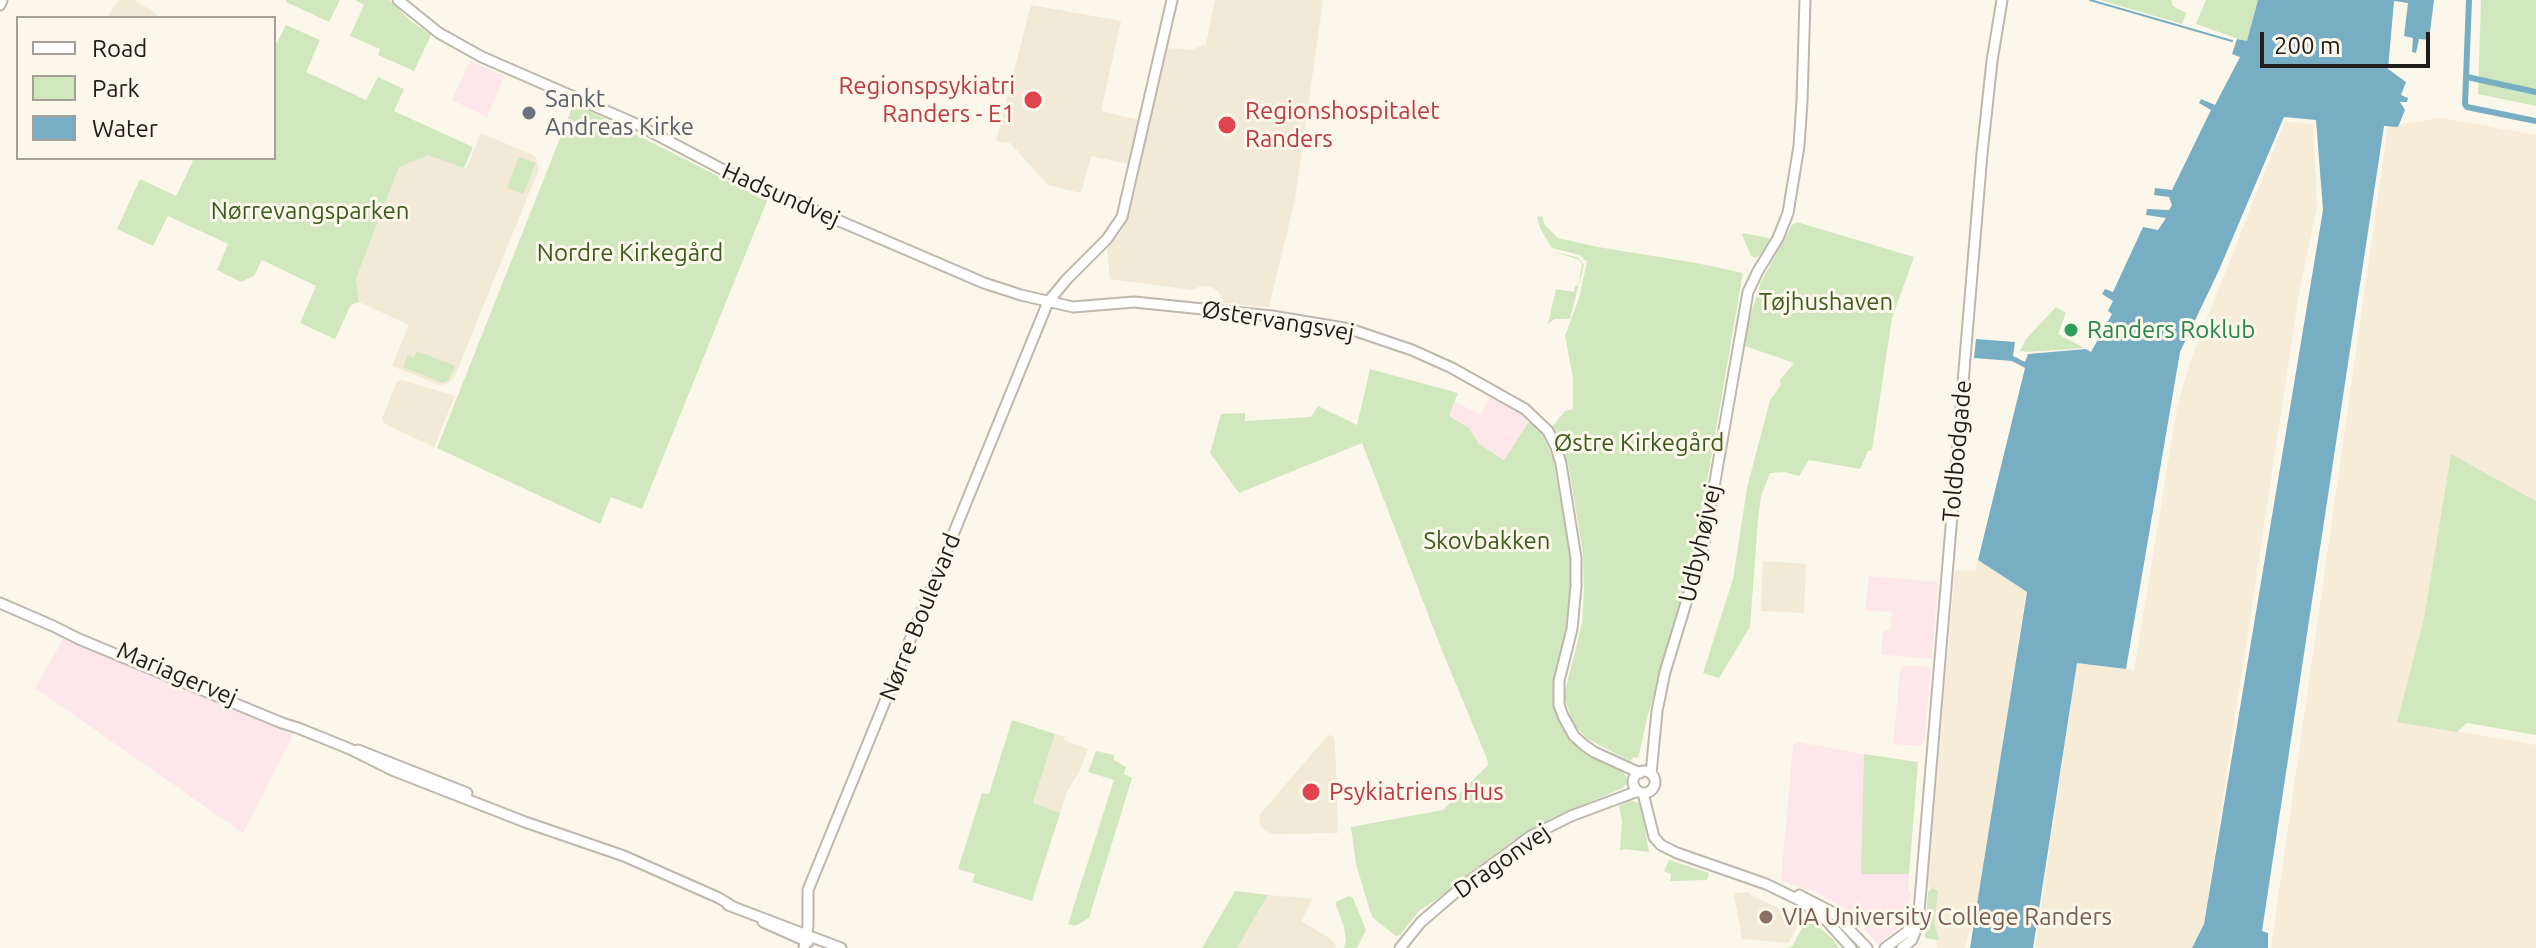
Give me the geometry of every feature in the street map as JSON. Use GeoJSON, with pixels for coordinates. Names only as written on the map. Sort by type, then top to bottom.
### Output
{"type":"FeatureCollection","features":[{"type":"Feature","properties":{"kind":"street","name":"Hadsundvej"},"geometry":{"type":"LineString","coordinates":[[398,0],[458,45],[636,124],[726,172],[984,283],[1048,302]]}},
{"type":"Feature","properties":{"kind":"street","name":"Nørre Boulevard"},"geometry":{"type":"LineString","coordinates":[[805,941],[808,890],[1048,302],[1107,239],[1122,217],[1172,0]]}},
{"type":"Feature","properties":{"kind":"street","name":"Udbyhøjvej"},"geometry":{"type":"LineString","coordinates":[[1766,884],[1668,849],[1642,782],[1652,759],[1665,672],[1704,544],[1748,292],[1788,213],[1799,146],[1805,0]]}},
{"type":"Feature","properties":{"kind":"street","name":"Toldbodgade"},"geometry":{"type":"LineString","coordinates":[[1902,948],[1915,936],[1919,915],[1982,154],[2002,0]]}},
{"type":"Feature","properties":{"kind":"street","name":"Østervangsvej"},"geometry":{"type":"LineString","coordinates":[[1048,302],[1081,307],[1134,302],[1272,316],[1350,329],[1412,350],[1452,368],[1500,394],[1537,419],[1548,431],[1561,464],[1576,558],[1575,610],[1559,681],[1559,705],[1574,736],[1642,782]]}},
{"type":"Feature","properties":{"kind":"street","name":"Mariagervej"},"geometry":{"type":"LineString","coordinates":[[0,603],[53,626],[74,631],[279,717],[298,728],[526,818],[589,848],[756,917],[776,922],[805,941],[826,948]]}},
{"type":"Feature","properties":{"kind":"street","name":"Dragonvej"},"geometry":{"type":"LineString","coordinates":[[1400,948],[1430,914],[1502,855],[1531,836],[1620,797],[1642,782]]}},
{"type":"Feature","properties":{"kind":"street"},"geometry":{"type":"LineString","coordinates":[[1766,884],[1812,908],[1851,948]]}},
{"type":"Feature","properties":{"kind":"street"},"geometry":{"type":"LineString","coordinates":[[1766,884],[1822,906],[1846,924],[1867,948]]}},
{"type":"Feature","properties":{"kind":"street","name":"Toldbodgade"},"geometry":{"type":"LineString","coordinates":[[1885,948],[1910,929],[1918,903]]}},
{"type":"Feature","properties":{"kind":"street","name":"Mariagervej"},"geometry":{"type":"LineString","coordinates":[[805,941],[841,948]]}},
{"type":"Feature","properties":{"kind":"shaded area"},"geometry":{"type":"Polygon","coordinates":[[[118,0],[134,0],[157,14],[156,16],[108,16],[118,0]]]}},
{"type":"Feature","properties":{"kind":"shaded area","name":"Regionshospitalet Randers"},"geometry":{"type":"Polygon","coordinates":[[[1215,0],[1323,0],[1295,199],[1269,307],[1224,303],[1219,292],[1212,287],[1201,286],[1192,290],[1110,279],[1107,249],[1126,221],[1167,48],[1191,50],[1206,44],[1215,0]]]}},
{"type":"Feature","properties":{"kind":"shaded area"},"geometry":{"type":"Polygon","coordinates":[[[1031,5],[1121,21],[1101,111],[1139,120],[1128,164],[1091,156],[1081,193],[1048,185],[1010,143],[996,141],[1031,5]]]}},
{"type":"Feature","properties":{"kind":"shaded area"},"geometry":{"type":"Polygon","coordinates":[[[470,61],[504,76],[487,117],[452,100],[470,61]]]}},
{"type":"Feature","properties":{"kind":"shaded area"},"geometry":{"type":"Polygon","coordinates":[[[2441,118],[2536,135],[2536,501],[2451,455],[2424,618],[2397,721],[2536,745],[2536,948],[2271,948],[2388,126],[2441,118]]]}},
{"type":"Feature","properties":{"kind":"shaded area"},"geometry":{"type":"Polygon","coordinates":[[[2285,121],[2313,125],[2317,206],[2299,294],[2204,924],[2192,948],[2035,948],[2077,663],[2134,670],[2177,408],[2190,362],[2285,121]]]}},
{"type":"Feature","properties":{"kind":"shaded area"},"geometry":{"type":"Polygon","coordinates":[[[481,133],[535,156],[539,169],[454,378],[447,384],[439,385],[392,366],[409,325],[359,302],[356,279],[399,167],[428,154],[466,169],[481,133]]]}},
{"type":"Feature","properties":{"kind":"shaded area"},"geometry":{"type":"Polygon","coordinates":[[[402,380],[455,396],[434,447],[385,424],[382,418],[397,382],[402,380]]]}},
{"type":"Feature","properties":{"kind":"shaded area"},"geometry":{"type":"Polygon","coordinates":[[[1491,396],[1530,420],[1505,460],[1479,444],[1469,428],[1449,416],[1455,402],[1480,414],[1491,396]]]}},
{"type":"Feature","properties":{"kind":"shaded area"},"geometry":{"type":"Polygon","coordinates":[[[1978,560],[2026,592],[1977,908],[1965,948],[1937,948],[1928,879],[1955,570],[1975,571],[1978,560]]]}},
{"type":"Feature","properties":{"kind":"shaded area"},"geometry":{"type":"Polygon","coordinates":[[[1763,561],[1806,564],[1804,613],[1761,611],[1763,561]]]}},
{"type":"Feature","properties":{"kind":"shaded area"},"geometry":{"type":"Polygon","coordinates":[[[1869,576],[1938,582],[1932,659],[1881,654],[1883,630],[1890,631],[1892,612],[1865,610],[1869,576]]]}},
{"type":"Feature","properties":{"kind":"shaded area"},"geometry":{"type":"Polygon","coordinates":[[[63,639],[293,735],[243,833],[35,688],[63,639]]]}},
{"type":"Feature","properties":{"kind":"shaded area"},"geometry":{"type":"Polygon","coordinates":[[[1903,665],[1931,667],[1925,737],[1920,746],[1893,744],[1903,665]]]}},
{"type":"Feature","properties":{"kind":"shaded area"},"geometry":{"type":"Polygon","coordinates":[[[1055,734],[1088,749],[1060,813],[1033,804],[1055,734]]]}},
{"type":"Feature","properties":{"kind":"shaded area"},"geometry":{"type":"Polygon","coordinates":[[[1328,735],[1333,736],[1335,741],[1338,833],[1272,834],[1264,830],[1259,822],[1261,813],[1328,735]]]}},
{"type":"Feature","properties":{"kind":"shaded area"},"geometry":{"type":"Polygon","coordinates":[[[1798,742],[1864,754],[1862,874],[1909,874],[1908,890],[1911,893],[1906,919],[1878,945],[1849,911],[1815,892],[1781,881],[1793,745],[1798,742]]]}},
{"type":"Feature","properties":{"kind":"shaded area"},"geometry":{"type":"Polygon","coordinates":[[[1749,892],[1801,918],[1789,943],[1742,939],[1734,893],[1749,892]]]}},
{"type":"Feature","properties":{"kind":"shaded area"},"geometry":{"type":"Polygon","coordinates":[[[1268,895],[1313,899],[1301,921],[1329,938],[1337,945],[1335,948],[1237,948],[1268,895]]]}},
{"type":"Feature","properties":{"kind":"green space"},"geometry":{"type":"Polygon","coordinates":[[[287,0],[340,0],[329,22],[287,0]]]}},
{"type":"Feature","properties":{"kind":"green space"},"geometry":{"type":"Polygon","coordinates":[[[355,0],[389,0],[431,35],[414,71],[378,55],[380,49],[350,36],[364,5],[355,0]]]}},
{"type":"Feature","properties":{"kind":"green space"},"geometry":{"type":"Polygon","coordinates":[[[2100,0],[2171,0],[2173,6],[2186,13],[2182,24],[2100,0]]]}},
{"type":"Feature","properties":{"kind":"green space"},"geometry":{"type":"Polygon","coordinates":[[[2206,0],[2258,0],[2247,42],[2196,24],[2206,0]]]}},
{"type":"Feature","properties":{"kind":"green space"},"geometry":{"type":"Polygon","coordinates":[[[2481,0],[2536,0],[2536,106],[2478,94],[2481,0]]]}},
{"type":"Feature","properties":{"kind":"green space","name":"Nørrevangsparken"},"geometry":{"type":"Polygon","coordinates":[[[286,25],[320,40],[306,72],[366,100],[378,77],[404,89],[394,111],[473,147],[464,168],[428,155],[399,167],[356,279],[359,302],[351,305],[335,339],[300,323],[316,286],[262,260],[254,276],[241,282],[217,270],[228,244],[168,216],[153,246],[117,229],[140,179],[176,196],[191,160],[276,160],[276,44],[286,25]]]}},
{"type":"Feature","properties":{"kind":"green space","name":"Nordre Kirkegård"},"geometry":{"type":"Polygon","coordinates":[[[574,103],[767,201],[642,509],[611,497],[600,524],[437,448],[574,103]]]}},
{"type":"Feature","properties":{"kind":"green space"},"geometry":{"type":"Polygon","coordinates":[[[519,157],[536,163],[523,194],[507,188],[519,157]]]}},
{"type":"Feature","properties":{"kind":"green space","name":"Østre Kirkegård"},"geometry":{"type":"Polygon","coordinates":[[[1542,216],[1545,225],[1558,238],[1743,273],[1693,563],[1638,758],[1630,761],[1586,738],[1573,723],[1565,699],[1582,624],[1583,553],[1569,469],[1553,426],[1565,411],[1573,409],[1573,378],[1565,336],[1579,298],[1587,262],[1580,255],[1552,248],[1540,228],[1537,217],[1542,216]]]}},
{"type":"Feature","properties":{"kind":"green space","name":"Tøjhushaven"},"geometry":{"type":"Polygon","coordinates":[[[1797,222],[1914,257],[1892,318],[1872,450],[1868,451],[1860,469],[1809,460],[1799,476],[1785,472],[1770,473],[1761,496],[1758,519],[1750,627],[1719,678],[1703,673],[1733,579],[1747,488],[1770,400],[1781,385],[1780,380],[1794,363],[1745,346],[1749,319],[1761,282],[1792,225],[1797,222]]]}},
{"type":"Feature","properties":{"kind":"green space"},"geometry":{"type":"Polygon","coordinates":[[[1743,233],[1771,241],[1755,258],[1751,256],[1743,233]]]}},
{"type":"Feature","properties":{"kind":"green space"},"geometry":{"type":"Polygon","coordinates":[[[1551,251],[1577,257],[1584,264],[1570,319],[1554,319],[1548,324],[1556,289],[1574,292],[1582,263],[1551,251]]]}},
{"type":"Feature","properties":{"kind":"green space"},"geometry":{"type":"Polygon","coordinates":[[[2056,307],[2066,313],[2058,334],[2084,348],[2020,351],[2026,339],[2056,307]]]}},
{"type":"Feature","properties":{"kind":"green space"},"geometry":{"type":"Polygon","coordinates":[[[417,351],[455,366],[449,380],[442,383],[403,367],[408,355],[414,358],[417,351]]]}},
{"type":"Feature","properties":{"kind":"green space","name":"Skovbakken"},"geometry":{"type":"Polygon","coordinates":[[[1370,369],[1458,393],[1449,416],[1469,428],[1479,444],[1504,460],[1530,420],[1543,436],[1553,458],[1560,498],[1563,498],[1572,561],[1569,622],[1555,680],[1557,713],[1570,737],[1582,750],[1618,768],[1626,776],[1627,783],[1623,788],[1551,818],[1511,842],[1419,911],[1396,936],[1373,918],[1370,911],[1356,864],[1351,827],[1443,810],[1488,765],[1487,759],[1362,443],[1239,493],[1210,453],[1221,414],[1245,413],[1245,421],[1311,417],[1318,406],[1357,425],[1370,369]]]}},
{"type":"Feature","properties":{"kind":"green space"},"geometry":{"type":"Polygon","coordinates":[[[2451,454],[2536,501],[2536,735],[2467,723],[2457,732],[2397,722],[2424,618],[2451,454]]]}},
{"type":"Feature","properties":{"kind":"green space"},"geometry":{"type":"Polygon","coordinates":[[[1012,720],[1055,734],[1033,803],[1060,813],[1032,901],[972,882],[975,874],[958,869],[982,793],[989,794],[1012,720]]]}},
{"type":"Feature","properties":{"kind":"green space"},"geometry":{"type":"Polygon","coordinates":[[[1096,751],[1114,755],[1114,760],[1126,767],[1124,774],[1132,778],[1089,918],[1075,926],[1068,924],[1114,780],[1088,772],[1096,751]]]}},
{"type":"Feature","properties":{"kind":"green space"},"geometry":{"type":"Polygon","coordinates":[[[1864,754],[1918,762],[1909,874],[1861,874],[1864,754]]]}},
{"type":"Feature","properties":{"kind":"green space"},"geometry":{"type":"Polygon","coordinates":[[[1631,800],[1641,804],[1649,852],[1620,851],[1622,821],[1619,806],[1631,800]]]}},
{"type":"Feature","properties":{"kind":"green space"},"geometry":{"type":"Polygon","coordinates":[[[1669,860],[1709,873],[1707,880],[1670,881],[1671,874],[1664,871],[1669,860]]]}},
{"type":"Feature","properties":{"kind":"green space"},"geometry":{"type":"Polygon","coordinates":[[[1932,888],[1938,891],[1934,923],[1939,940],[1925,938],[1928,892],[1932,888]]]}},
{"type":"Feature","properties":{"kind":"green space"},"geometry":{"type":"Polygon","coordinates":[[[1235,891],[1268,895],[1237,948],[1202,948],[1235,891]]]}},
{"type":"Feature","properties":{"kind":"green space"},"geometry":{"type":"Polygon","coordinates":[[[1349,896],[1353,898],[1366,930],[1357,948],[1344,948],[1344,927],[1336,905],[1336,902],[1349,896]]]}},
{"type":"Feature","properties":{"kind":"green space"},"geometry":{"type":"Polygon","coordinates":[[[1807,918],[1832,938],[1839,948],[1786,948],[1792,947],[1807,918]]]}},
{"type":"Feature","properties":{"kind":"water"},"geometry":{"type":"Polygon","coordinates":[[[2258,0],[2434,0],[2429,40],[2419,39],[2416,53],[2412,52],[2413,38],[2404,36],[2408,3],[2394,1],[2388,69],[2406,82],[2401,95],[2408,98],[2407,102],[2400,102],[2405,110],[2398,127],[2384,126],[2262,931],[2268,933],[2268,948],[2192,948],[2204,924],[2323,210],[2316,120],[2284,117],[2219,270],[2180,352],[2126,669],[2077,663],[2033,948],[1970,948],[2027,592],[1978,560],[2025,368],[2012,361],[1974,358],[1976,339],[2015,342],[2013,356],[2025,362],[2028,354],[2086,349],[2091,352],[2112,314],[2108,311],[2113,301],[2102,294],[2105,289],[2113,292],[2143,227],[2158,230],[2166,218],[2146,215],[2147,209],[2169,210],[2172,205],[2169,197],[2154,195],[2155,188],[2172,190],[2211,110],[2199,103],[2201,99],[2215,105],[2240,57],[2232,54],[2237,39],[2247,41],[2258,0]]]}},
{"type":"Feature","properties":{"kind":"waterway"},"geometry":{"type":"LineString","coordinates":[[2090,0],[2232,41]]}},
{"type":"Feature","properties":{"kind":"waterway"},"geometry":{"type":"LineString","coordinates":[[2469,0],[2465,104],[2467,107],[2536,121]]}},
{"type":"Feature","properties":{"kind":"waterway"},"geometry":{"type":"LineString","coordinates":[[2467,77],[2536,92]]}},
{"type":"Feature","properties":{"kind":"place","name":"Regionspsykiatri Randers - E1"},"geometry":{"type":"Point","coordinates":[1033,100]}},
{"type":"Feature","properties":{"kind":"place","name":"Sankt Andreas Kirke"},"geometry":{"type":"Point","coordinates":[529,113]}},
{"type":"Feature","properties":{"kind":"place","name":"Regionshospitalet Randers"},"geometry":{"type":"Point","coordinates":[1227,125]}},
{"type":"Feature","properties":{"kind":"place","name":"Randers Roklub"},"geometry":{"type":"Point","coordinates":[2071,330]}},
{"type":"Feature","properties":{"kind":"place","name":"Psykiatriens Hus"},"geometry":{"type":"Point","coordinates":[1311,792]}},
{"type":"Feature","properties":{"kind":"place","name":"VIA University College Randers"},"geometry":{"type":"Point","coordinates":[1766,917]}}]}
